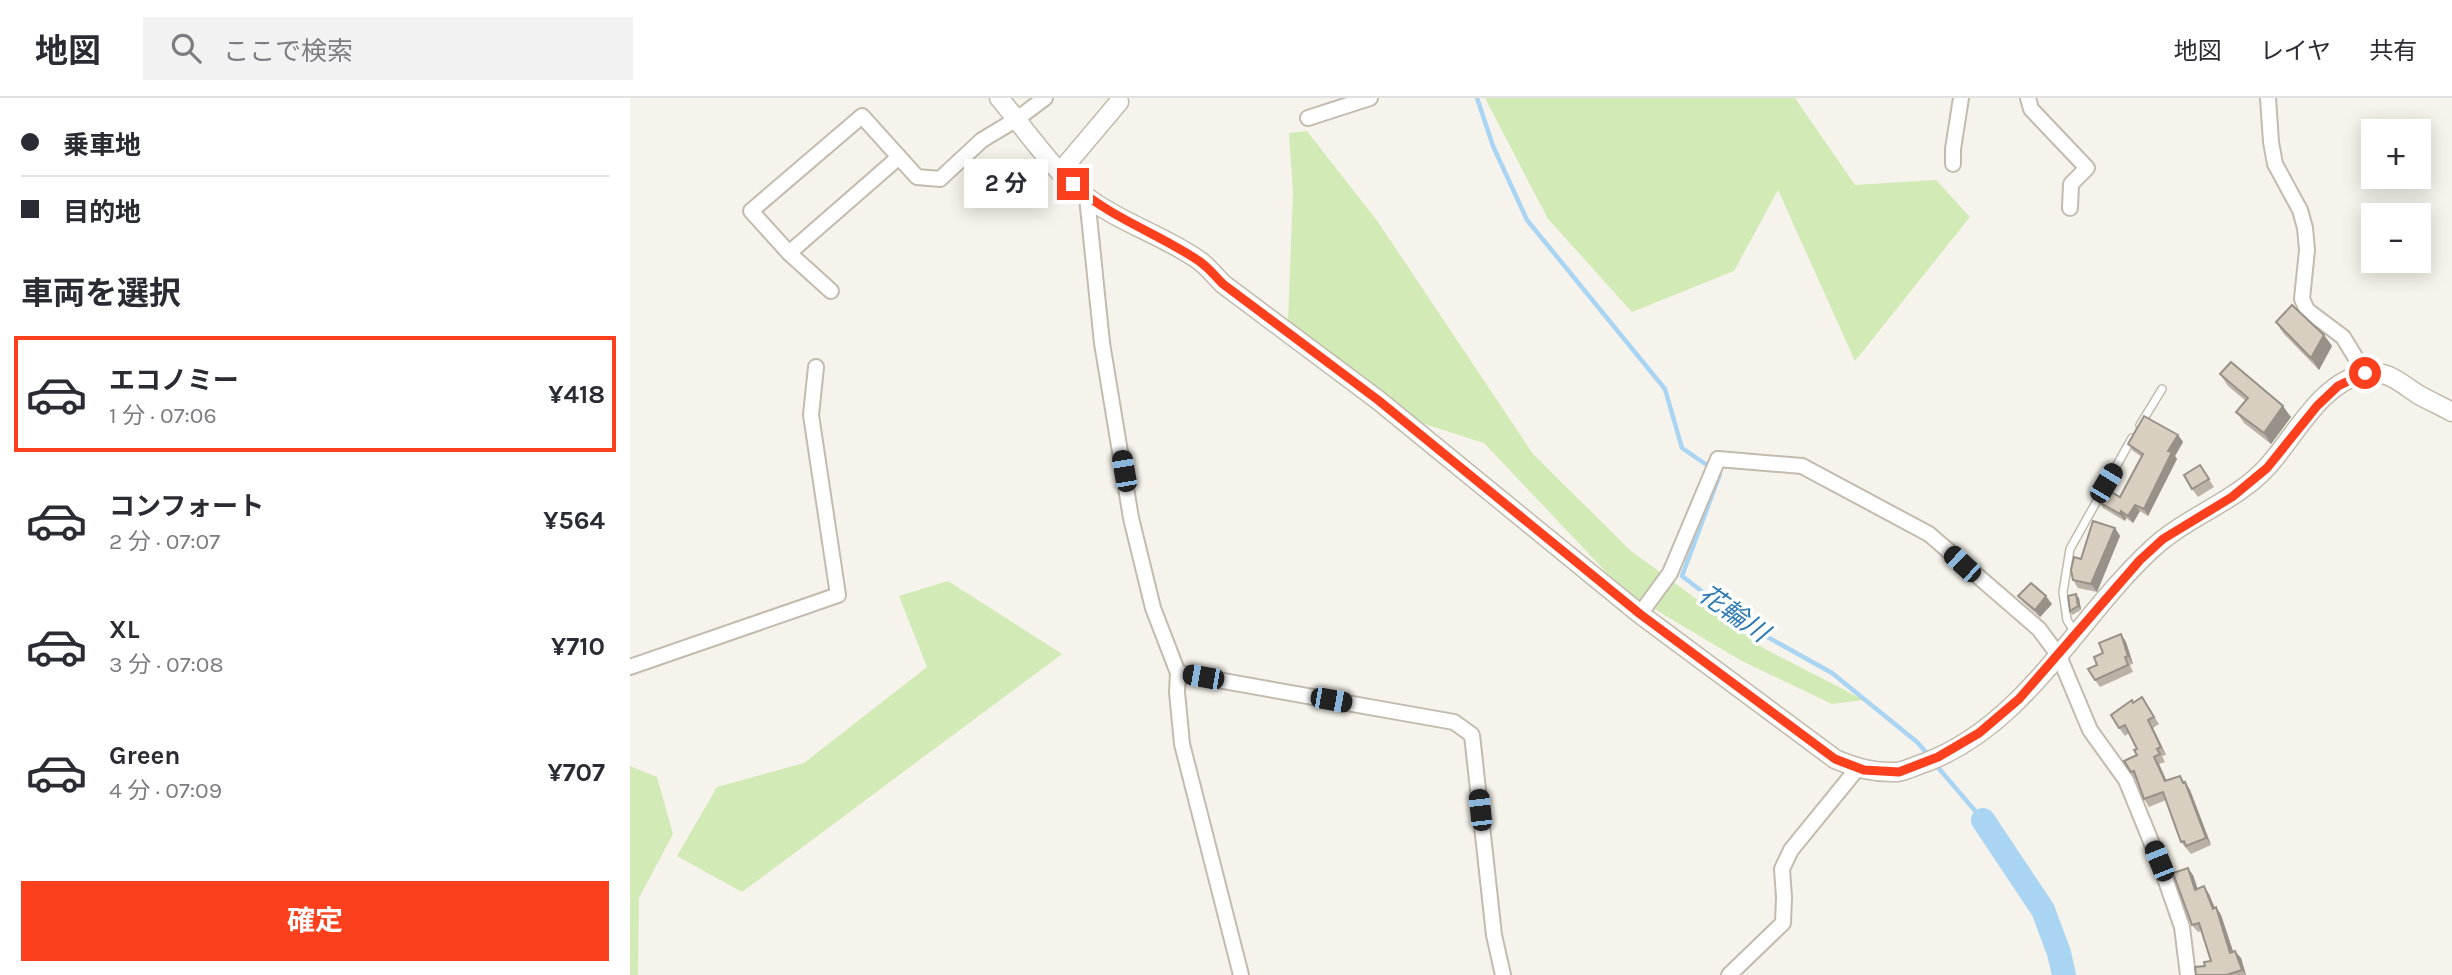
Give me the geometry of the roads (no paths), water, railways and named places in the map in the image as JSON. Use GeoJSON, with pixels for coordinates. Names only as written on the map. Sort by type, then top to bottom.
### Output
{"type":"FeatureCollection","features":[{"type":"Feature","properties":{"kind":"street"},"geometry":{"type":"LineString","coordinates":[[999,98],[1060,172],[1087,197],[1202,262],[1223,284],[1378,400],[1640,614],[1835,759],[1857,769],[1899,772],[1938,757],[1979,733],[2059,656],[2140,560],[2163,539],[2232,497],[2267,468],[2317,406],[2338,386],[2365,373],[2376,373],[2392,377],[2452,412]]}},
{"type":"Feature","properties":{"kind":"street"},"geometry":{"type":"LineString","coordinates":[[831,291],[789,253],[751,211],[862,116],[917,177],[940,179],[982,140],[1045,98]]}},
{"type":"Feature","properties":{"kind":"street"},"geometry":{"type":"LineString","coordinates":[[1308,118],[1370,98]]}},
{"type":"Feature","properties":{"kind":"street"},"geometry":{"type":"LineString","coordinates":[[1953,164],[1961,98]]}},
{"type":"Feature","properties":{"kind":"street"},"geometry":{"type":"LineString","coordinates":[[2028,98],[2031,109],[2087,168],[2071,184],[2070,208]]}},
{"type":"Feature","properties":{"kind":"street"},"geometry":{"type":"LineString","coordinates":[[2268,98],[2275,164],[2300,211],[2305,228],[2307,250],[2302,299],[2307,310],[2343,337],[2365,373]]}},
{"type":"Feature","properties":{"kind":"street"},"geometry":{"type":"LineString","coordinates":[[1060,172],[1119,102]]}},
{"type":"Feature","properties":{"kind":"street"},"geometry":{"type":"LineString","coordinates":[[789,253],[899,157]]}},
{"type":"Feature","properties":{"kind":"street"},"geometry":{"type":"LineString","coordinates":[[1087,197],[1102,343],[1131,518],[1153,608],[1178,673],[1182,744],[1241,975]]}},
{"type":"Feature","properties":{"kind":"street"},"geometry":{"type":"LineString","coordinates":[[630,667],[838,595],[811,415],[816,368]]}},
{"type":"Feature","properties":{"kind":"street"},"geometry":{"type":"LineString","coordinates":[[1640,614],[1670,573],[1718,459],[1802,466],[1929,534],[2039,629],[2059,656],[2090,730],[2126,780],[2159,861],[2182,927],[2188,975]]}},
{"type":"Feature","properties":{"kind":"street"},"geometry":{"type":"LineString","coordinates":[[1178,673],[1454,723],[1472,735],[1494,935],[1503,975]]}},
{"type":"Feature","properties":{"kind":"street"},"geometry":{"type":"LineString","coordinates":[[1729,975],[1783,923],[1782,869],[1791,850],[1857,769]]}},
{"type":"Feature","properties":{"kind":"lane"},"geometry":{"type":"LineString","coordinates":[[2076,635],[2067,620],[2063,592],[2070,550],[2162,389]]}},
{"type":"Feature","properties":{"kind":"waterway","name":"花輪川"},"geometry":{"type":"LineString","coordinates":[[1477,98],[1493,146],[1527,220],[1665,389],[1682,448],[1720,474],[1682,576],[1746,625],[1832,673],[1917,742],[1930,757]]}},
{"type":"Feature","properties":{"kind":"waterway","name":"花輪川"},"geometry":{"type":"LineString","coordinates":[[1935,764],[1983,820]]}},
{"type":"Feature","properties":{"kind":"waterway","name":"花輪川"},"geometry":{"type":"LineString","coordinates":[[1983,820],[2043,910],[2064,975]]}}]}
